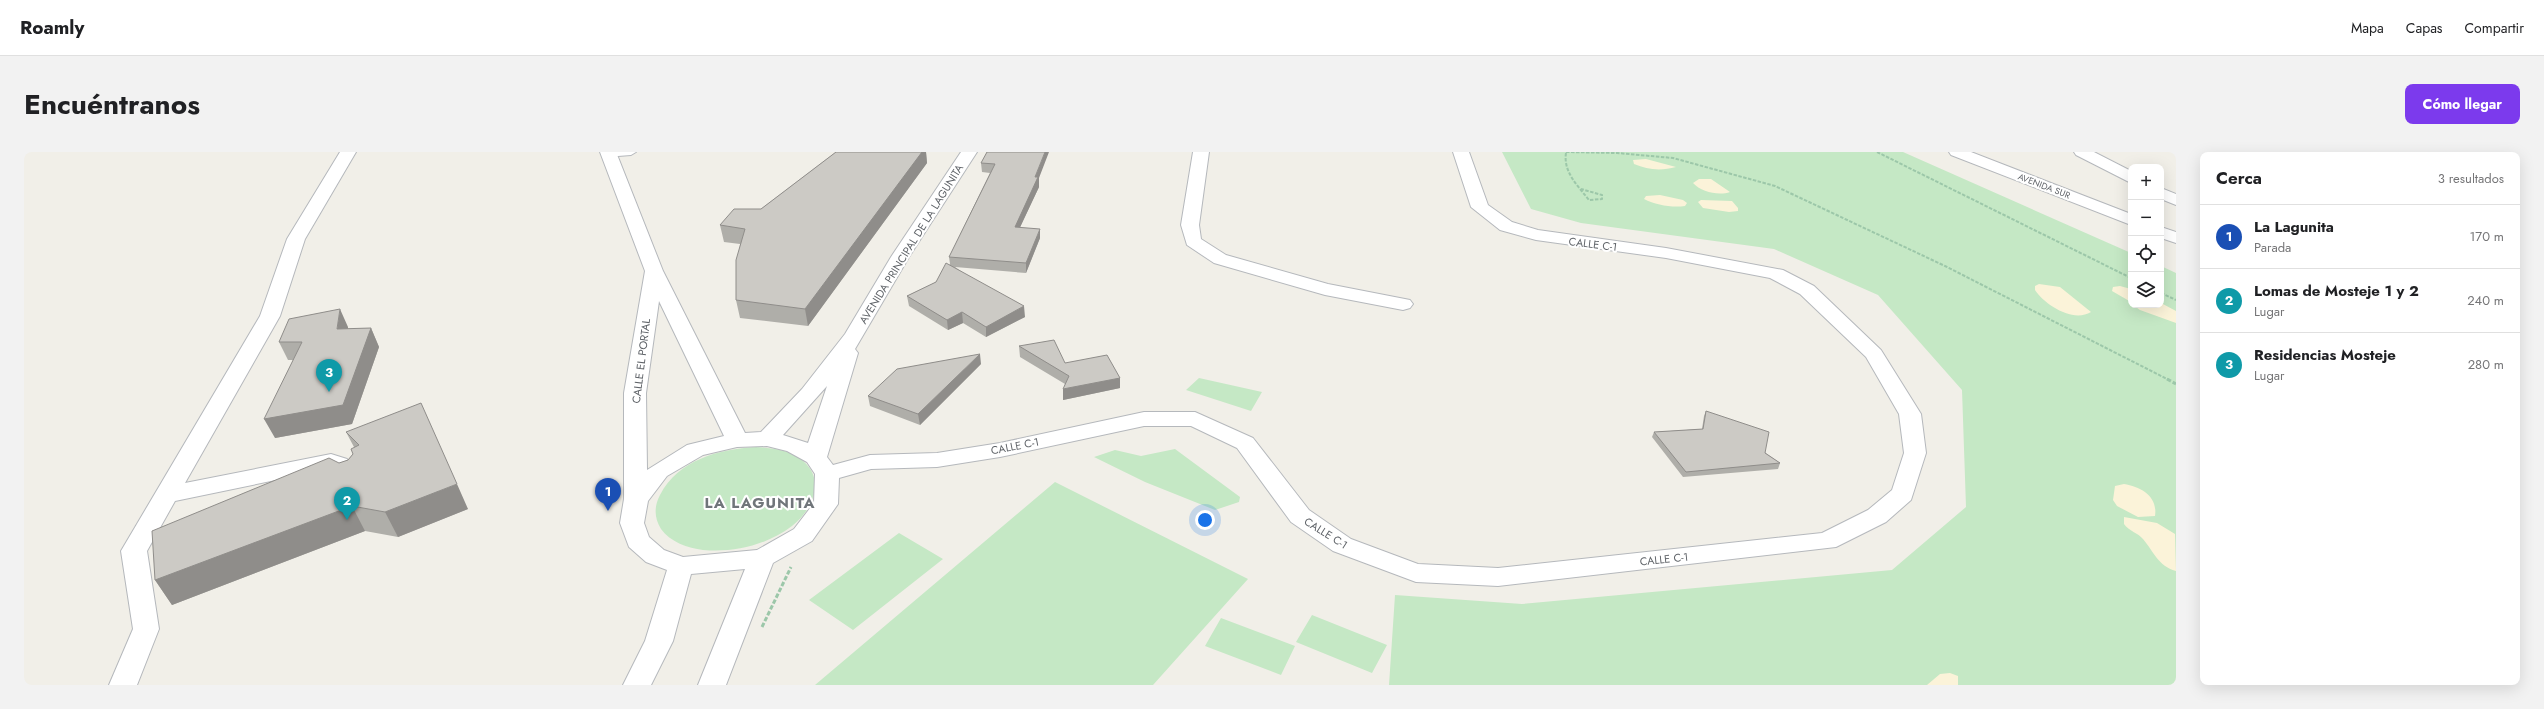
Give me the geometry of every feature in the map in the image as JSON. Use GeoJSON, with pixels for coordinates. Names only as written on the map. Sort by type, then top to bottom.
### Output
{"type":"FeatureCollection","features":[{"type":"Feature","properties":{"kind":"street"},"geometry":{"type":"LineString","coordinates":[[123,685],[146,629],[134,551],[270,316],[296,239],[348,152]]}},
{"type":"Feature","properties":{"kind":"street","name":"AVENIDA PRINCIPAL DE LA LAGUNITA"},"geometry":{"type":"LineString","coordinates":[[767,439],[810,394],[854,336],[900,257],[969,152]]}},
{"type":"Feature","properties":{"kind":"street"},"geometry":{"type":"LineString","coordinates":[[1201,152],[1190,225],[1193,241],[1220,259],[1325,289],[1403,304]]}},
{"type":"Feature","properties":{"kind":"street","name":"CALLE C-1"},"geometry":{"type":"LineString","coordinates":[[821,466],[870,462],[937,460],[992,451],[1144,419],[1195,419],[1245,443],[1300,516],[1342,545],[1416,573],[1498,577],[1827,541],[1877,516],[1903,494],[1916,454],[1910,414],[1874,354],[1807,290],[1776,274],[1746,267],[1666,253],[1536,235],[1506,226],[1480,207],[1461,152]]}},
{"type":"Feature","properties":{"kind":"street","name":"AVENIDA SUR"},"geometry":{"type":"LineString","coordinates":[[1957,152],[2128,219]]}},
{"type":"Feature","properties":{"kind":"street"},"geometry":{"type":"LineString","coordinates":[[2082,152],[2128,176]]}},
{"type":"Feature","properties":{"kind":"street"},"geometry":{"type":"LineString","coordinates":[[608,154],[654,271],[737,440]]}},
{"type":"Feature","properties":{"kind":"street"},"geometry":{"type":"LineString","coordinates":[[2164,194],[2176,200]]}},
{"type":"Feature","properties":{"kind":"street"},"geometry":{"type":"LineString","coordinates":[[2164,233],[2176,238]]}},
{"type":"Feature","properties":{"kind":"street","name":"CALLE EL PORTAL"},"geometry":{"type":"LineString","coordinates":[[636,499],[635,393],[654,271]]}},
{"type":"Feature","properties":{"kind":"street","name":"AVENIDA PRINCIPAL DE LA LAGUNITA"},"geometry":{"type":"LineString","coordinates":[[821,466],[794,445],[767,439],[737,440],[695,450],[659,471],[636,499],[632,522],[638,541],[655,556],[681,566],[762,558],[803,535],[826,504],[821,466],[854,336]]}},
{"type":"Feature","properties":{"kind":"street"},"geometry":{"type":"LineString","coordinates":[[166,495],[331,462],[349,468],[352,478]]}},
{"type":"Feature","properties":{"kind":"street"},"geometry":{"type":"LineString","coordinates":[[712,685],[762,558]]}},
{"type":"Feature","properties":{"kind":"street"},"geometry":{"type":"LineString","coordinates":[[637,685],[659,641],[681,566]]}},
{"type":"Feature","properties":{"kind":"lane"},"geometry":{"type":"LineString","coordinates":[[608,154],[631,152]]}},
{"type":"Feature","properties":{"kind":"path"},"geometry":{"type":"LineString","coordinates":[[1877,152],[2128,277]]}},
{"type":"Feature","properties":{"kind":"path"},"geometry":{"type":"LineString","coordinates":[[1581,189],[1602,195],[1602,199],[1589,200],[1567,171],[1564,161],[1566,153],[1618,153],[1673,158],[1775,186],[1945,266],[2176,384]]}},
{"type":"Feature","properties":{"kind":"path"},"geometry":{"type":"LineString","coordinates":[[2164,294],[2176,300]]}},
{"type":"Feature","properties":{"kind":"path"},"geometry":{"type":"LineString","coordinates":[[761,630],[793,561]]}},
{"type":"Feature","properties":{"kind":"green space"},"geometry":{"type":"Polygon","coordinates":[[[1502,152],[1903,152],[2128,252],[2128,308],[2164,308],[2164,267],[2176,273],[2176,685],[1389,685],[1395,595],[1522,604],[1892,570],[1966,507],[1962,390],[1878,295],[1774,249],[1581,223],[1531,209],[1502,152]]]}},
{"type":"Feature","properties":{"kind":"green space"},"geometry":{"type":"Polygon","coordinates":[[[1199,378],[1262,392],[1251,411],[1186,390],[1199,378]]]}},
{"type":"Feature","properties":{"kind":"green space"},"geometry":{"type":"Polygon","coordinates":[[[756,447],[789,453],[808,465],[813,474],[815,483],[814,492],[811,502],[800,519],[782,533],[772,538],[761,543],[738,549],[715,551],[691,548],[674,541],[665,534],[657,521],[657,503],[660,495],[668,483],[677,473],[689,465],[714,454],[728,450],[756,447]]]}},
{"type":"Feature","properties":{"kind":"green space"},"geometry":{"type":"Polygon","coordinates":[[[1175,449],[1240,497],[1239,502],[1215,510],[1145,482],[1094,457],[1115,450],[1141,456],[1175,449]]]}},
{"type":"Feature","properties":{"kind":"green space"},"geometry":{"type":"Polygon","coordinates":[[[1055,482],[1248,579],[1153,685],[815,685],[1055,482]]]}},
{"type":"Feature","properties":{"kind":"green space"},"geometry":{"type":"Polygon","coordinates":[[[899,533],[943,559],[853,630],[809,600],[899,533]]]}},
{"type":"Feature","properties":{"kind":"green space"},"geometry":{"type":"Polygon","coordinates":[[[1312,615],[1387,645],[1372,673],[1296,642],[1312,615]]]}},
{"type":"Feature","properties":{"kind":"green space"},"geometry":{"type":"Polygon","coordinates":[[[1221,618],[1295,646],[1281,675],[1205,646],[1221,618]]]}},
{"type":"Feature","properties":{"kind":"sand"},"geometry":{"type":"Polygon","coordinates":[[[1646,159],[1676,167],[1649,169],[1634,164],[1633,160],[1646,159]]]}},
{"type":"Feature","properties":{"kind":"sand"},"geometry":{"type":"Polygon","coordinates":[[[1699,179],[1711,179],[1730,192],[1721,194],[1705,191],[1693,183],[1699,179]]]}},
{"type":"Feature","properties":{"kind":"sand"},"geometry":{"type":"Polygon","coordinates":[[[1660,195],[1683,200],[1687,203],[1685,206],[1680,207],[1669,206],[1644,199],[1646,196],[1660,195]]]}},
{"type":"Feature","properties":{"kind":"sand"},"geometry":{"type":"Polygon","coordinates":[[[1701,200],[1732,201],[1738,208],[1738,211],[1729,212],[1703,208],[1698,202],[1701,200]]]}},
{"type":"Feature","properties":{"kind":"sand"},"geometry":{"type":"Polygon","coordinates":[[[2039,284],[2060,287],[2091,312],[2084,315],[2076,315],[2060,311],[2045,301],[2035,290],[2035,286],[2039,284]]]}},
{"type":"Feature","properties":{"kind":"sand"},"geometry":{"type":"Polygon","coordinates":[[[2120,286],[2128,288],[2128,300],[2112,291],[2113,287],[2120,286]]]}},
{"type":"Feature","properties":{"kind":"sand"},"geometry":{"type":"Polygon","coordinates":[[[2164,305],[2176,311],[2176,323],[2137,308],[2164,308],[2164,305]]]}},
{"type":"Feature","properties":{"kind":"sand"},"geometry":{"type":"Polygon","coordinates":[[[2124,484],[2142,490],[2151,498],[2154,503],[2155,516],[2138,517],[2117,506],[2113,500],[2115,486],[2124,484]]]}},
{"type":"Feature","properties":{"kind":"sand"},"geometry":{"type":"Polygon","coordinates":[[[2124,517],[2157,523],[2175,534],[2176,571],[2165,566],[2143,539],[2124,524],[2124,517]]]}},
{"type":"Feature","properties":{"kind":"sand"},"geometry":{"type":"Polygon","coordinates":[[[1950,673],[1958,676],[1958,685],[1927,685],[1940,674],[1950,673]]]}},
{"type":"Feature","properties":{"kind":"building"},"geometry":{"type":"Polygon","coordinates":[[[836,152],[922,152],[805,309],[736,300],[736,260],[745,229],[720,225],[734,209],[761,209],[836,152]]]}},
{"type":"Feature","properties":{"kind":"building"},"geometry":{"type":"Polygon","coordinates":[[[987,152],[1045,152],[1035,177],[1038,177],[1015,227],[1040,229],[1026,263],[949,257],[995,164],[981,163],[987,152]]]}},
{"type":"Feature","properties":{"kind":"building"},"geometry":{"type":"Polygon","coordinates":[[[946,263],[1024,306],[986,327],[962,312],[947,320],[907,296],[936,282],[946,263]]]}},
{"type":"Feature","properties":{"kind":"building"},"geometry":{"type":"Polygon","coordinates":[[[340,309],[337,329],[371,328],[343,405],[264,419],[302,342],[279,342],[289,319],[340,309]]]}},
{"type":"Feature","properties":{"kind":"building"},"geometry":{"type":"Polygon","coordinates":[[[1054,340],[1065,363],[1107,355],[1120,378],[1063,389],[1069,376],[1019,346],[1054,340]]]}},
{"type":"Feature","properties":{"kind":"building"},"geometry":{"type":"Polygon","coordinates":[[[980,354],[918,414],[868,396],[897,369],[980,354]]]}},
{"type":"Feature","properties":{"kind":"building"},"geometry":{"type":"Polygon","coordinates":[[[421,403],[457,484],[385,512],[352,506],[155,580],[152,531],[329,458],[339,463],[348,460],[353,454],[351,449],[359,445],[346,432],[421,403]]]}},
{"type":"Feature","properties":{"kind":"building"},"geometry":{"type":"Polygon","coordinates":[[[1706,411],[1769,432],[1765,453],[1780,463],[1686,472],[1654,432],[1703,429],[1706,411]]]}},
{"type":"Feature","properties":{"kind":"place","name":"Residencias Mosteje"},"geometry":{"type":"Point","coordinates":[329,392]}},
{"type":"Feature","properties":{"kind":"place","name":"La Lagunita"},"geometry":{"type":"Point","coordinates":[608,511]}},
{"type":"Feature","properties":{"kind":"place","name":"Lomas de Mosteje 1 y 2"},"geometry":{"type":"Point","coordinates":[347,520]}},
{"type":"Feature","properties":{"kind":"district","name":"LA LAGUNITA"},"geometry":{"type":"Point","coordinates":[760,503]}}]}
